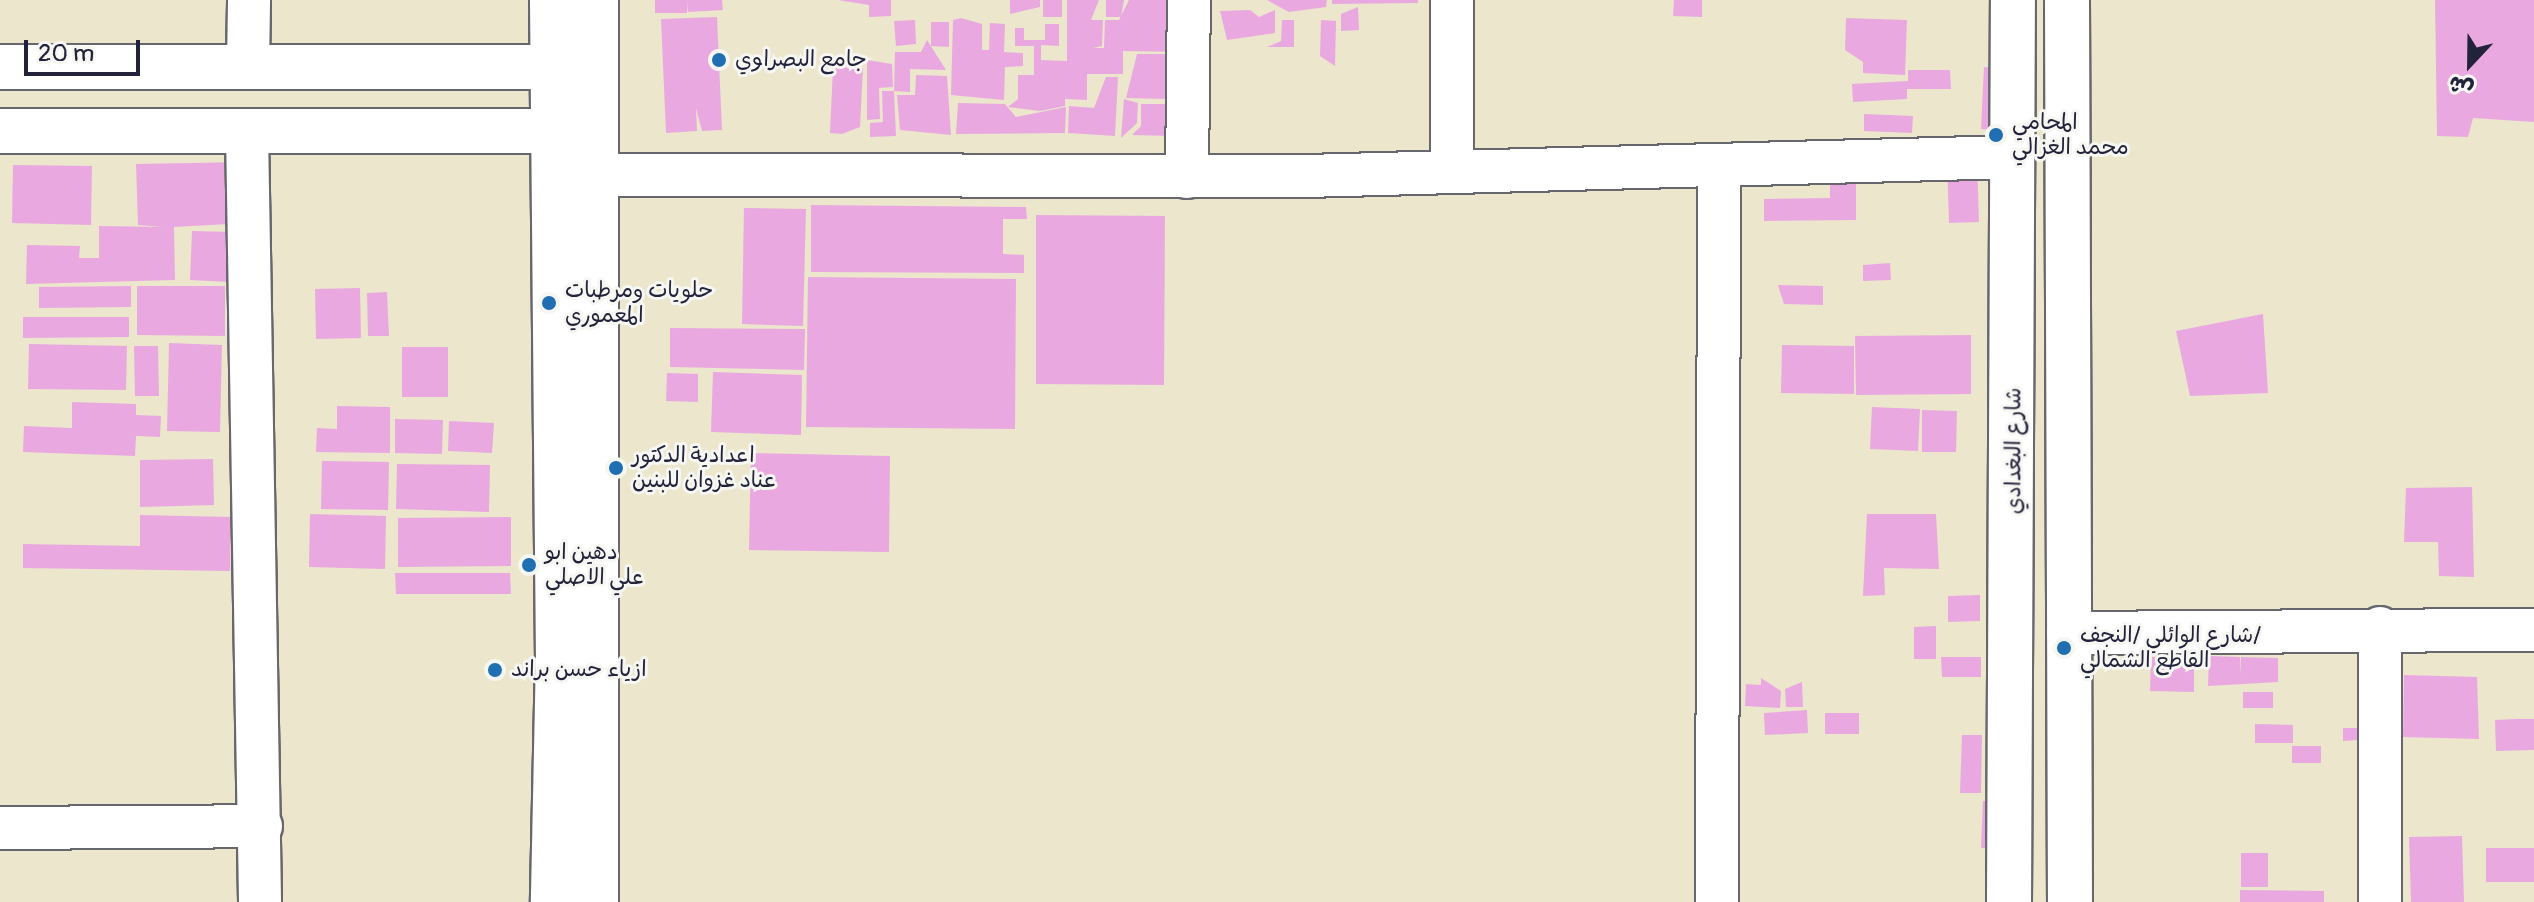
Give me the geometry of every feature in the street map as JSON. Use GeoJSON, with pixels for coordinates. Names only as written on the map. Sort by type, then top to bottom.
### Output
{"type":"FeatureCollection","features":[{"type":"Feature","properties":{"kind":"street"},"geometry":{"type":"LineString","coordinates":[[248,66],[249,0]]}},
{"type":"Feature","properties":{"kind":"street"},"geometry":{"type":"LineString","coordinates":[[552,0],[552,131],[577,594]]}},
{"type":"Feature","properties":{"kind":"street"},"geometry":{"type":"LineString","coordinates":[[596,0],[597,175],[577,594],[577,692],[596,902]]}},
{"type":"Feature","properties":{"kind":"street"},"geometry":{"type":"LineString","coordinates":[[1187,177],[1189,0]]}},
{"type":"Feature","properties":{"kind":"street"},"geometry":{"type":"LineString","coordinates":[[1452,0],[1452,172]]}},
{"type":"Feature","properties":{"kind":"street","name":"شارع البغدادي"},"geometry":{"type":"LineString","coordinates":[[2009,902],[2012,827],[2013,0]]}},
{"type":"Feature","properties":{"kind":"street"},"geometry":{"type":"LineString","coordinates":[[2067,0],[2070,902]]}},
{"type":"Feature","properties":{"kind":"street"},"geometry":{"type":"LineString","coordinates":[[0,67],[552,67]]}},
{"type":"Feature","properties":{"kind":"street"},"geometry":{"type":"LineString","coordinates":[[447,131],[465,97],[454,67]]}},
{"type":"Feature","properties":{"kind":"street"},"geometry":{"type":"LineString","coordinates":[[0,131],[552,131]]}},
{"type":"Feature","properties":{"kind":"street"},"geometry":{"type":"LineString","coordinates":[[247,132],[260,902]]}},
{"type":"Feature","properties":{"kind":"street"},"geometry":{"type":"LineString","coordinates":[[597,175],[1187,177],[2013,157]]}},
{"type":"Feature","properties":{"kind":"street"},"geometry":{"type":"LineString","coordinates":[[1717,902],[1719,165]]}},
{"type":"Feature","properties":{"kind":"street"},"geometry":{"type":"LineString","coordinates":[[2068,633],[2380,628],[2534,630]]}},
{"type":"Feature","properties":{"kind":"street"},"geometry":{"type":"LineString","coordinates":[[2380,628],[2380,902]]}},
{"type":"Feature","properties":{"kind":"street"},"geometry":{"type":"LineString","coordinates":[[553,902],[577,692]]}},
{"type":"Feature","properties":{"kind":"street"},"geometry":{"type":"LineString","coordinates":[[0,828],[261,826]]}},
{"type":"Feature","properties":{"kind":"street"},"geometry":{"type":"LineString","coordinates":[[2012,827],[2039,840],[2069,828]]}},
{"type":"Feature","properties":{"kind":"building"},"geometry":{"type":"Polygon","coordinates":[[[655,0],[722,0],[723,10],[688,12],[687,3],[687,13],[655,13],[655,0]]]}},
{"type":"Feature","properties":{"kind":"building"},"geometry":{"type":"Polygon","coordinates":[[[838,0],[891,0],[891,16],[869,17],[869,5],[838,0]]]}},
{"type":"Feature","properties":{"kind":"building"},"geometry":{"type":"Polygon","coordinates":[[[1010,0],[1040,0],[1040,7],[1010,14],[1010,0]]]}},
{"type":"Feature","properties":{"kind":"building"},"geometry":{"type":"Polygon","coordinates":[[[1043,0],[1062,0],[1062,17],[1043,17],[1043,0]]]}},
{"type":"Feature","properties":{"kind":"building"},"geometry":{"type":"Polygon","coordinates":[[[1067,0],[1099,0],[1091,20],[1103,20],[1102,46],[1093,48],[1104,48],[1105,20],[1119,20],[1129,0],[1186,0],[1185,52],[1123,51],[1123,74],[1087,74],[1087,100],[1065,99],[1065,106],[1040,111],[1008,107],[1018,99],[1018,75],[1034,75],[1034,46],[1015,46],[1015,28],[1024,28],[1024,40],[1045,40],[1045,24],[1059,24],[1059,46],[1041,45],[1041,60],[1067,61],[1067,0]]]}},
{"type":"Feature","properties":{"kind":"building"},"geometry":{"type":"Polygon","coordinates":[[[1106,0],[1124,0],[1121,17],[1106,17],[1106,0]]]}},
{"type":"Feature","properties":{"kind":"building"},"geometry":{"type":"Polygon","coordinates":[[[1267,0],[1327,0],[1326,7],[1289,12],[1267,0]]]}},
{"type":"Feature","properties":{"kind":"building"},"geometry":{"type":"Polygon","coordinates":[[[1332,0],[1418,0],[1418,3],[1332,4],[1332,0]]]}},
{"type":"Feature","properties":{"kind":"building"},"geometry":{"type":"Polygon","coordinates":[[[1674,0],[1702,0],[1702,17],[1673,16],[1674,0]]]}},
{"type":"Feature","properties":{"kind":"building"},"geometry":{"type":"Polygon","coordinates":[[[2435,0],[2534,0],[2534,122],[2473,118],[2468,137],[2437,136],[2435,0]]]}},
{"type":"Feature","properties":{"kind":"building"},"geometry":{"type":"Polygon","coordinates":[[[1358,7],[1359,30],[1341,31],[1341,14],[1358,7]]]}},
{"type":"Feature","properties":{"kind":"building"},"geometry":{"type":"Polygon","coordinates":[[[1250,10],[1259,17],[1275,10],[1275,33],[1227,40],[1220,11],[1250,10]]]}},
{"type":"Feature","properties":{"kind":"building"},"geometry":{"type":"Polygon","coordinates":[[[717,17],[722,130],[702,131],[696,108],[697,131],[666,133],[661,19],[717,17]]]}},
{"type":"Feature","properties":{"kind":"building"},"geometry":{"type":"Polygon","coordinates":[[[961,18],[982,24],[982,50],[989,50],[990,23],[1005,24],[1004,52],[1023,53],[1023,66],[1005,67],[1004,100],[951,95],[953,20],[961,18]]]}},
{"type":"Feature","properties":{"kind":"building"},"geometry":{"type":"Polygon","coordinates":[[[1846,18],[1907,20],[1905,75],[1863,73],[1863,62],[1845,50],[1846,18]]]}},
{"type":"Feature","properties":{"kind":"building"},"geometry":{"type":"Polygon","coordinates":[[[915,20],[916,44],[896,46],[894,21],[915,20]]]}},
{"type":"Feature","properties":{"kind":"building"},"geometry":{"type":"Polygon","coordinates":[[[1282,20],[1294,20],[1294,47],[1267,47],[1281,41],[1282,20]]]}},
{"type":"Feature","properties":{"kind":"building"},"geometry":{"type":"Polygon","coordinates":[[[1321,20],[1336,21],[1335,66],[1320,56],[1321,20]]]}},
{"type":"Feature","properties":{"kind":"building"},"geometry":{"type":"Polygon","coordinates":[[[931,22],[949,22],[949,47],[931,46],[931,22]]]}},
{"type":"Feature","properties":{"kind":"building"},"geometry":{"type":"Polygon","coordinates":[[[927,40],[946,70],[910,69],[910,92],[894,91],[895,52],[921,52],[927,40]]]}},
{"type":"Feature","properties":{"kind":"building"},"geometry":{"type":"Polygon","coordinates":[[[1137,54],[1186,54],[1187,85],[1166,85],[1166,99],[1126,98],[1137,54]]]}},
{"type":"Feature","properties":{"kind":"building"},"geometry":{"type":"Polygon","coordinates":[[[867,60],[892,64],[893,87],[879,88],[880,119],[867,120],[867,60]]]}},
{"type":"Feature","properties":{"kind":"building"},"geometry":{"type":"Polygon","coordinates":[[[833,67],[863,68],[860,127],[842,134],[830,133],[833,67]]]}},
{"type":"Feature","properties":{"kind":"building"},"geometry":{"type":"Polygon","coordinates":[[[1984,67],[1997,68],[1994,130],[1981,129],[1984,67]]]}},
{"type":"Feature","properties":{"kind":"building"},"geometry":{"type":"Polygon","coordinates":[[[1908,70],[1950,70],[1951,89],[1907,89],[1907,99],[1853,102],[1852,84],[1908,81],[1908,70]]]}},
{"type":"Feature","properties":{"kind":"building"},"geometry":{"type":"Polygon","coordinates":[[[916,75],[947,76],[951,135],[900,130],[897,95],[915,95],[916,75]]]}},
{"type":"Feature","properties":{"kind":"building"},"geometry":{"type":"Polygon","coordinates":[[[1106,77],[1118,77],[1115,136],[1068,133],[1069,106],[1094,108],[1106,77]]]}},
{"type":"Feature","properties":{"kind":"building"},"geometry":{"type":"Polygon","coordinates":[[[882,91],[894,91],[896,136],[870,137],[870,123],[883,122],[882,91]]]}},
{"type":"Feature","properties":{"kind":"building"},"geometry":{"type":"Polygon","coordinates":[[[1124,99],[1138,103],[1137,123],[1121,138],[1124,99]]]}},
{"type":"Feature","properties":{"kind":"building"},"geometry":{"type":"Polygon","coordinates":[[[958,103],[1005,104],[1016,117],[1066,107],[1065,133],[956,134],[958,103]]]}},
{"type":"Feature","properties":{"kind":"building"},"geometry":{"type":"Polygon","coordinates":[[[1141,104],[1184,104],[1171,136],[1132,135],[1141,126],[1141,104]]]}},
{"type":"Feature","properties":{"kind":"building"},"geometry":{"type":"Polygon","coordinates":[[[1864,114],[1913,116],[1912,133],[1864,131],[1864,114]]]}},
{"type":"Feature","properties":{"kind":"building"},"geometry":{"type":"Polygon","coordinates":[[[1977,161],[1979,222],[1949,223],[1947,162],[1977,161]]]}},
{"type":"Feature","properties":{"kind":"building"},"geometry":{"type":"Polygon","coordinates":[[[245,162],[247,223],[174,227],[175,280],[26,284],[27,245],[80,246],[79,258],[99,258],[99,226],[162,227],[138,225],[136,164],[245,162]]]}},
{"type":"Feature","properties":{"kind":"building"},"geometry":{"type":"Polygon","coordinates":[[[13,165],[92,166],[91,225],[12,223],[13,165]]]}},
{"type":"Feature","properties":{"kind":"building"},"geometry":{"type":"Polygon","coordinates":[[[1830,173],[1856,173],[1856,220],[1764,221],[1764,199],[1830,198],[1830,173]]]}},
{"type":"Feature","properties":{"kind":"building"},"geometry":{"type":"Polygon","coordinates":[[[811,205],[1026,207],[1027,219],[1003,219],[1003,254],[1024,255],[1024,273],[811,272],[811,205]]]}},
{"type":"Feature","properties":{"kind":"building"},"geometry":{"type":"Polygon","coordinates":[[[744,208],[806,209],[803,326],[742,324],[744,208]]]}},
{"type":"Feature","properties":{"kind":"building"},"geometry":{"type":"Polygon","coordinates":[[[1036,215],[1165,216],[1164,385],[1036,384],[1036,215]]]}},
{"type":"Feature","properties":{"kind":"building"},"geometry":{"type":"Polygon","coordinates":[[[192,231],[232,232],[230,282],[190,280],[192,231]]]}},
{"type":"Feature","properties":{"kind":"building"},"geometry":{"type":"Polygon","coordinates":[[[1890,263],[1891,280],[1863,281],[1863,265],[1890,263]]]}},
{"type":"Feature","properties":{"kind":"building"},"geometry":{"type":"Polygon","coordinates":[[[808,277],[1016,279],[1015,429],[806,427],[808,277]]]}},
{"type":"Feature","properties":{"kind":"building"},"geometry":{"type":"Polygon","coordinates":[[[1778,285],[1823,286],[1823,305],[1784,304],[1778,285]]]}},
{"type":"Feature","properties":{"kind":"building"},"geometry":{"type":"Polygon","coordinates":[[[131,286],[131,307],[39,308],[39,287],[131,286]]]}},
{"type":"Feature","properties":{"kind":"building"},"geometry":{"type":"Polygon","coordinates":[[[137,286],[225,286],[225,336],[137,335],[137,286]]]}},
{"type":"Feature","properties":{"kind":"building"},"geometry":{"type":"Polygon","coordinates":[[[360,288],[361,338],[316,339],[315,289],[360,288]]]}},
{"type":"Feature","properties":{"kind":"building"},"geometry":{"type":"Polygon","coordinates":[[[387,292],[389,336],[368,336],[367,293],[387,292]]]}},
{"type":"Feature","properties":{"kind":"building"},"geometry":{"type":"Polygon","coordinates":[[[2263,314],[2268,393],[2190,396],[2176,331],[2263,314]]]}},
{"type":"Feature","properties":{"kind":"building"},"geometry":{"type":"Polygon","coordinates":[[[23,317],[129,317],[129,337],[23,338],[23,317]]]}},
{"type":"Feature","properties":{"kind":"building"},"geometry":{"type":"Polygon","coordinates":[[[670,328],[805,329],[804,370],[670,367],[670,328]]]}},
{"type":"Feature","properties":{"kind":"building"},"geometry":{"type":"Polygon","coordinates":[[[1971,335],[1971,394],[1856,395],[1855,336],[1971,335]]]}},
{"type":"Feature","properties":{"kind":"building"},"geometry":{"type":"Polygon","coordinates":[[[169,343],[222,345],[220,432],[167,431],[169,343]]]}},
{"type":"Feature","properties":{"kind":"building"},"geometry":{"type":"Polygon","coordinates":[[[29,344],[127,346],[126,390],[28,389],[29,344]]]}},
{"type":"Feature","properties":{"kind":"building"},"geometry":{"type":"Polygon","coordinates":[[[1782,345],[1854,346],[1854,394],[1781,393],[1782,345]]]}},
{"type":"Feature","properties":{"kind":"building"},"geometry":{"type":"Polygon","coordinates":[[[134,346],[158,346],[159,396],[135,396],[134,346]]]}},
{"type":"Feature","properties":{"kind":"building"},"geometry":{"type":"Polygon","coordinates":[[[402,347],[448,347],[448,397],[402,397],[402,347]]]}},
{"type":"Feature","properties":{"kind":"building"},"geometry":{"type":"Polygon","coordinates":[[[713,372],[802,375],[801,435],[711,432],[713,372]]]}},
{"type":"Feature","properties":{"kind":"building"},"geometry":{"type":"Polygon","coordinates":[[[667,373],[698,374],[698,402],[666,401],[667,373]]]}},
{"type":"Feature","properties":{"kind":"building"},"geometry":{"type":"Polygon","coordinates":[[[72,402],[136,404],[136,415],[161,416],[160,437],[136,436],[135,456],[23,452],[24,426],[72,428],[72,402]]]}},
{"type":"Feature","properties":{"kind":"building"},"geometry":{"type":"Polygon","coordinates":[[[337,406],[390,407],[390,453],[316,452],[317,428],[337,429],[337,406]]]}},
{"type":"Feature","properties":{"kind":"building"},"geometry":{"type":"Polygon","coordinates":[[[1872,407],[1920,409],[1918,451],[1870,449],[1872,407]]]}},
{"type":"Feature","properties":{"kind":"building"},"geometry":{"type":"Polygon","coordinates":[[[1922,410],[1957,411],[1956,452],[1922,452],[1922,410]]]}},
{"type":"Feature","properties":{"kind":"building"},"geometry":{"type":"Polygon","coordinates":[[[395,419],[443,420],[442,454],[395,453],[395,419]]]}},
{"type":"Feature","properties":{"kind":"building"},"geometry":{"type":"Polygon","coordinates":[[[449,421],[494,423],[492,453],[448,451],[449,421]]]}},
{"type":"Feature","properties":{"kind":"building"},"geometry":{"type":"Polygon","coordinates":[[[751,453],[890,456],[889,552],[749,550],[751,453]]]}},
{"type":"Feature","properties":{"kind":"building"},"geometry":{"type":"Polygon","coordinates":[[[213,459],[214,505],[140,507],[140,460],[213,459]]]}},
{"type":"Feature","properties":{"kind":"building"},"geometry":{"type":"Polygon","coordinates":[[[322,461],[389,462],[388,510],[321,509],[322,461]]]}},
{"type":"Feature","properties":{"kind":"building"},"geometry":{"type":"Polygon","coordinates":[[[397,464],[490,465],[489,512],[396,509],[397,464]]]}},
{"type":"Feature","properties":{"kind":"building"},"geometry":{"type":"Polygon","coordinates":[[[2472,487],[2474,577],[2439,576],[2438,542],[2404,542],[2406,488],[2472,487]]]}},
{"type":"Feature","properties":{"kind":"building"},"geometry":{"type":"Polygon","coordinates":[[[310,514],[386,516],[385,569],[309,567],[310,514]]]}},
{"type":"Feature","properties":{"kind":"building"},"geometry":{"type":"Polygon","coordinates":[[[1867,514],[1936,514],[1939,569],[1884,568],[1885,595],[1863,596],[1867,514]]]}},
{"type":"Feature","properties":{"kind":"building"},"geometry":{"type":"Polygon","coordinates":[[[140,515],[231,517],[230,571],[23,568],[23,544],[140,546],[140,515]]]}},
{"type":"Feature","properties":{"kind":"building"},"geometry":{"type":"Polygon","coordinates":[[[511,517],[511,566],[398,567],[398,518],[511,517]]]}},
{"type":"Feature","properties":{"kind":"building"},"geometry":{"type":"Polygon","coordinates":[[[395,573],[510,573],[511,594],[396,594],[395,573]]]}},
{"type":"Feature","properties":{"kind":"building"},"geometry":{"type":"Polygon","coordinates":[[[1980,595],[1980,621],[1948,622],[1948,596],[1980,595]]]}},
{"type":"Feature","properties":{"kind":"building"},"geometry":{"type":"Polygon","coordinates":[[[1936,626],[1936,659],[1914,659],[1914,627],[1936,626]]]}},
{"type":"Feature","properties":{"kind":"building"},"geometry":{"type":"Polygon","coordinates":[[[2209,656],[2240,657],[2240,675],[2241,657],[2278,658],[2278,682],[2208,686],[2209,656]]]}},
{"type":"Feature","properties":{"kind":"building"},"geometry":{"type":"Polygon","coordinates":[[[1941,657],[1981,657],[1981,677],[1942,677],[1941,657]]]}},
{"type":"Feature","properties":{"kind":"building"},"geometry":{"type":"Polygon","coordinates":[[[2151,657],[2194,657],[2194,692],[2150,691],[2151,657]]]}},
{"type":"Feature","properties":{"kind":"building"},"geometry":{"type":"Polygon","coordinates":[[[2404,675],[2477,677],[2479,739],[2403,737],[2404,675]]]}},
{"type":"Feature","properties":{"kind":"building"},"geometry":{"type":"Polygon","coordinates":[[[1761,678],[1781,691],[1780,708],[1745,706],[1746,684],[1761,685],[1761,678]]]}},
{"type":"Feature","properties":{"kind":"building"},"geometry":{"type":"Polygon","coordinates":[[[1802,682],[1803,707],[1786,707],[1785,689],[1802,682]]]}},
{"type":"Feature","properties":{"kind":"building"},"geometry":{"type":"Polygon","coordinates":[[[2243,692],[2273,692],[2273,708],[2243,708],[2243,692]]]}},
{"type":"Feature","properties":{"kind":"building"},"geometry":{"type":"Polygon","coordinates":[[[1807,710],[1808,733],[1765,735],[1764,713],[1807,710]]]}},
{"type":"Feature","properties":{"kind":"building"},"geometry":{"type":"Polygon","coordinates":[[[1825,713],[1859,713],[1859,734],[1825,734],[1825,713]]]}},
{"type":"Feature","properties":{"kind":"building"},"geometry":{"type":"Polygon","coordinates":[[[2534,719],[2534,750],[2496,751],[2495,720],[2534,719]]]}},
{"type":"Feature","properties":{"kind":"building"},"geometry":{"type":"Polygon","coordinates":[[[2255,724],[2293,725],[2293,743],[2255,743],[2255,724]]]}},
{"type":"Feature","properties":{"kind":"building"},"geometry":{"type":"Polygon","coordinates":[[[2343,728],[2357,728],[2358,740],[2343,741],[2343,728]]]}},
{"type":"Feature","properties":{"kind":"building"},"geometry":{"type":"Polygon","coordinates":[[[1962,735],[1982,735],[1981,793],[1960,793],[1962,735]]]}},
{"type":"Feature","properties":{"kind":"building"},"geometry":{"type":"Polygon","coordinates":[[[2292,746],[2321,746],[2321,763],[2292,763],[2292,746]]]}},
{"type":"Feature","properties":{"kind":"building"},"geometry":{"type":"Polygon","coordinates":[[[1983,801],[2001,802],[1998,848],[1981,848],[1983,801]]]}},
{"type":"Feature","properties":{"kind":"building"},"geometry":{"type":"Polygon","coordinates":[[[2462,836],[2464,902],[2411,902],[2409,837],[2462,836]]]}},
{"type":"Feature","properties":{"kind":"building"},"geometry":{"type":"Polygon","coordinates":[[[2486,848],[2534,848],[2534,882],[2486,882],[2486,848]]]}},
{"type":"Feature","properties":{"kind":"building"},"geometry":{"type":"Polygon","coordinates":[[[2241,853],[2268,853],[2268,887],[2241,887],[2241,853]]]}},
{"type":"Feature","properties":{"kind":"building"},"geometry":{"type":"Polygon","coordinates":[[[2240,890],[2324,891],[2324,902],[2240,902],[2240,890]]]}},
{"type":"Feature","properties":{"kind":"place","name":"جامع البصراوي"},"geometry":{"type":"Point","coordinates":[719,60]}},
{"type":"Feature","properties":{"kind":"place","name":"المحامي محمد الغزالي"},"geometry":{"type":"Point","coordinates":[1996,135]}},
{"type":"Feature","properties":{"kind":"place","name":"حلويات ومرطبات المعموري"},"geometry":{"type":"Point","coordinates":[549,303]}},
{"type":"Feature","properties":{"kind":"place","name":"اعدادية الدكتور عناد غزوان للبنين"},"geometry":{"type":"Point","coordinates":[616,468]}},
{"type":"Feature","properties":{"kind":"place","name":"دهين ابو علي الاصلي"},"geometry":{"type":"Point","coordinates":[529,565]}},
{"type":"Feature","properties":{"kind":"place","name":"شارع الوائلي /النجف/ القاطع الشمالي"},"geometry":{"type":"Point","coordinates":[2064,648]}},
{"type":"Feature","properties":{"kind":"place","name":"ازياء حسن براند"},"geometry":{"type":"Point","coordinates":[495,670]}}]}
